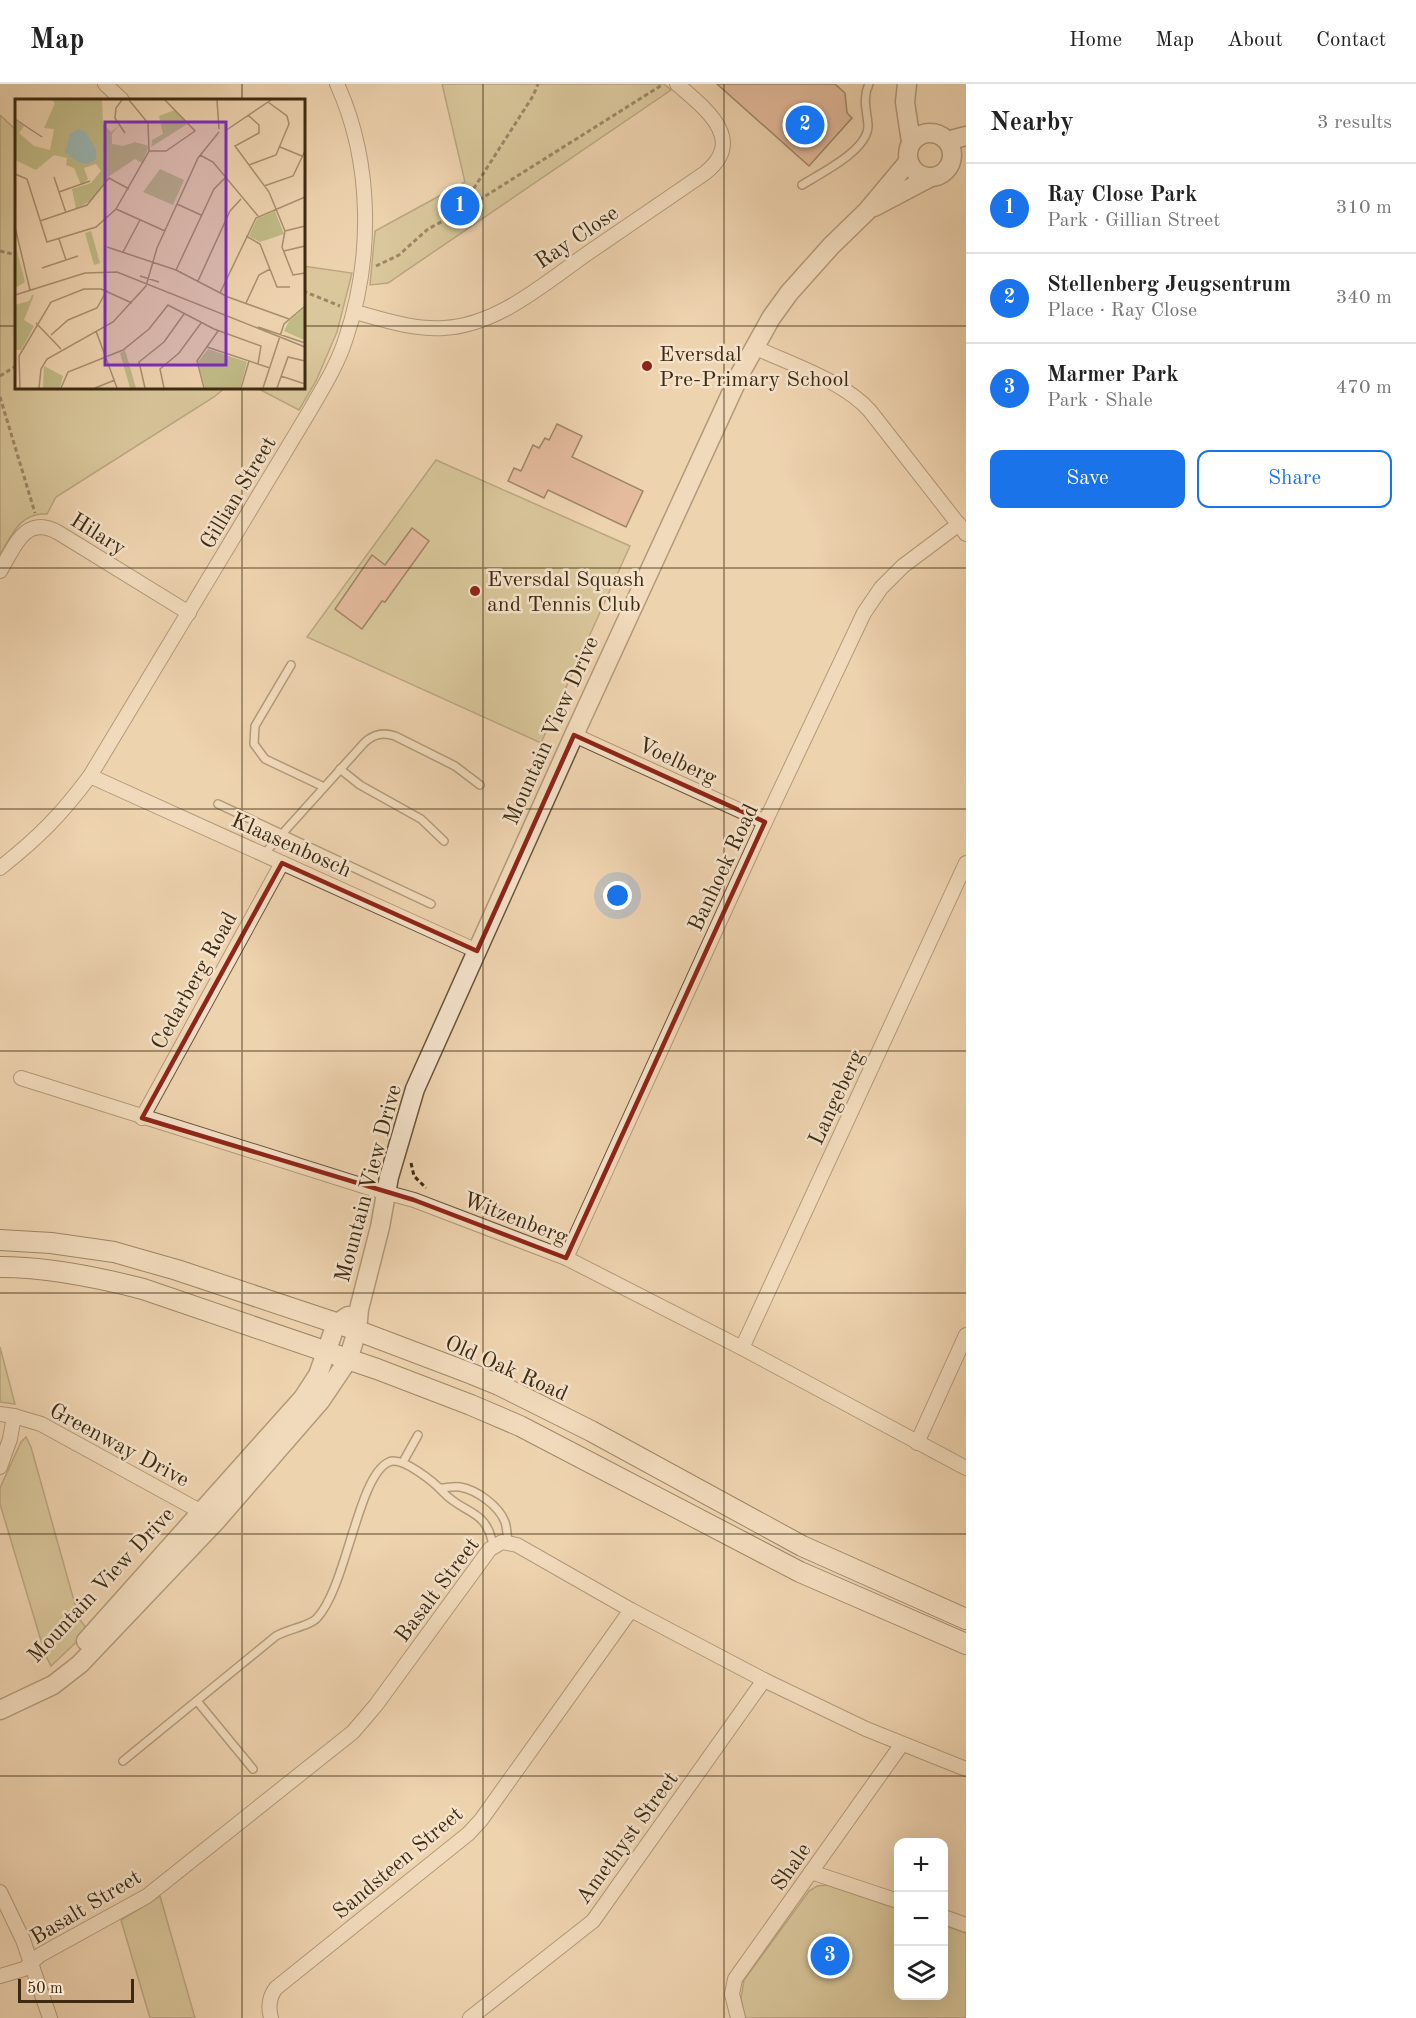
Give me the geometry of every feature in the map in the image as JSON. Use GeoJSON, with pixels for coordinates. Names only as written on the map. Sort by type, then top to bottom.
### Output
{"type":"FeatureCollection","features":[{"type":"Feature","properties":{"kind":"main road","name":"Old Oak Road"},"geometry":{"type":"LineString","coordinates":[[0,1240],[51,1243],[114,1252],[177,1270],[336,1323],[499,1385],[591,1431],[802,1546],[966,1619]]}},
{"type":"Feature","properties":{"kind":"main road"},"geometry":{"type":"LineString","coordinates":[[0,1267],[48,1270],[96,1277],[143,1289],[443,1394],[520,1426],[800,1572],[966,1644]]}},
{"type":"Feature","properties":{"kind":"street"},"geometry":{"type":"LineString","coordinates":[[105,84],[121,99]]}},
{"type":"Feature","properties":{"kind":"street","name":"Gillian Street"},"geometry":{"type":"LineString","coordinates":[[0,868],[33,842],[50,825],[90,776],[326,382],[345,343],[355,312],[365,220],[361,167],[352,128],[337,84]]}},
{"type":"Feature","properties":{"kind":"street","name":"Ray Close"},"geometry":{"type":"LineString","coordinates":[[355,312],[413,327],[445,328],[485,319],[531,293],[705,173],[716,162],[722,147],[718,125],[682,86]]}},
{"type":"Feature","properties":{"kind":"street"},"geometry":{"type":"LineString","coordinates":[[907,86],[905,102],[911,142],[907,152],[908,162],[917,174],[929,178],[936,177],[947,169],[949,145]]}},
{"type":"Feature","properties":{"kind":"street"},"geometry":{"type":"LineString","coordinates":[[907,86],[922,123],[949,145]]}},
{"type":"Feature","properties":{"kind":"street"},"geometry":{"type":"LineString","coordinates":[[911,142],[921,135],[949,145],[966,136]]}},
{"type":"Feature","properties":{"kind":"street","name":"Mountain View Drive"},"geometry":{"type":"LineString","coordinates":[[0,1710],[28,1696],[81,1647],[329,1390],[348,1360],[357,1331],[359,1310],[386,1193],[415,1089],[574,735],[754,347],[789,293],[831,246],[867,211],[908,162]]}},
{"type":"Feature","properties":{"kind":"street","name":"Mountain View Drive"},"geometry":{"type":"LineString","coordinates":[[867,211],[929,178]]}},
{"type":"Feature","properties":{"kind":"street"},"geometry":{"type":"LineString","coordinates":[[754,347],[834,383],[854,395],[870,411],[963,529]]}},
{"type":"Feature","properties":{"kind":"street","name":"Hilary"},"geometry":{"type":"LineString","coordinates":[[0,571],[20,536],[39,527],[53,529],[189,613]]}},
{"type":"Feature","properties":{"kind":"street","name":"Banhoek Road"},"geometry":{"type":"LineString","coordinates":[[566,1258],[765,822],[864,613],[881,588],[903,566],[963,529]]}},
{"type":"Feature","properties":{"kind":"street","name":"Voelberg"},"geometry":{"type":"LineString","coordinates":[[574,735],[765,822]]}},
{"type":"Feature","properties":{"kind":"street","name":"Klaasenbosch"},"geometry":{"type":"LineString","coordinates":[[90,776],[477,951]]}},
{"type":"Feature","properties":{"kind":"street","name":"Cedarberg Road"},"geometry":{"type":"LineString","coordinates":[[142,1118],[282,862]]}},
{"type":"Feature","properties":{"kind":"street","name":"Langeberg"},"geometry":{"type":"LineString","coordinates":[[742,1348],[966,863]]}},
{"type":"Feature","properties":{"kind":"street","name":"Witzenberg"},"geometry":{"type":"LineString","coordinates":[[21,1078],[142,1118],[423,1203],[566,1258],[742,1348],[966,1468]]}},
{"type":"Feature","properties":{"kind":"street","name":"Mountain View Drive"},"geometry":{"type":"LineString","coordinates":[[208,1516],[308,1391],[318,1375],[336,1323],[359,1310]]}},
{"type":"Feature","properties":{"kind":"street"},"geometry":{"type":"LineString","coordinates":[[917,1443],[966,1335]]}},
{"type":"Feature","properties":{"kind":"street"},"geometry":{"type":"LineString","coordinates":[[0,1467],[10,1439],[7,1415]]}},
{"type":"Feature","properties":{"kind":"street","name":"Greenway Drive"},"geometry":{"type":"LineString","coordinates":[[7,1415],[40,1424],[62,1435],[208,1516]]}},
{"type":"Feature","properties":{"kind":"street","name":"Basalt Street"},"geometry":{"type":"LineString","coordinates":[[0,1976],[24,1969],[40,1955],[147,1896],[353,1732],[376,1705],[493,1546],[508,1542],[764,1680],[831,1713],[966,1769]]}},
{"type":"Feature","properties":{"kind":"street","name":"Sandsteen Street"},"geometry":{"type":"LineString","coordinates":[[271,2018],[270,2003],[276,1988],[468,1834],[481,1820],[631,1610]]}},
{"type":"Feature","properties":{"kind":"street","name":"Amethyst Street"},"geometry":{"type":"LineString","coordinates":[[470,2018],[593,1921],[764,1680]]}},
{"type":"Feature","properties":{"kind":"street","name":"Shale"},"geometry":{"type":"LineString","coordinates":[[738,2018],[732,1994],[735,1979],[902,1744]]}},
{"type":"Feature","properties":{"kind":"street"},"geometry":{"type":"LineString","coordinates":[[811,1872],[894,1901]]}},
{"type":"Feature","properties":{"kind":"street"},"geometry":{"type":"LineString","coordinates":[[0,1892],[32,1962],[50,2018]]}},
{"type":"Feature","properties":{"kind":"street"},"geometry":{"type":"LineString","coordinates":[[948,1918],[966,1925]]}},
{"type":"Feature","properties":{"kind":"lane"},"geometry":{"type":"LineString","coordinates":[[801,185],[855,150],[864,141],[868,126],[865,97],[870,84]]}},
{"type":"Feature","properties":{"kind":"lane"},"geometry":{"type":"LineString","coordinates":[[291,665],[255,726],[254,744],[265,759],[324,787]]}},
{"type":"Feature","properties":{"kind":"lane"},"geometry":{"type":"LineString","coordinates":[[264,854],[340,769],[370,738],[376,735],[388,734],[455,766],[480,785]]}},
{"type":"Feature","properties":{"kind":"lane"},"geometry":{"type":"LineString","coordinates":[[340,769],[360,785],[421,819],[444,841]]}},
{"type":"Feature","properties":{"kind":"lane"},"geometry":{"type":"LineString","coordinates":[[218,804],[431,904]]}},
{"type":"Feature","properties":{"kind":"lane"},"geometry":{"type":"LineString","coordinates":[[403,1462],[418,1435]]}},
{"type":"Feature","properties":{"kind":"lane"},"geometry":{"type":"LineString","coordinates":[[123,1761],[276,1636],[289,1629],[308,1625],[317,1619],[341,1575],[364,1496],[375,1475],[387,1463],[403,1462],[440,1488],[449,1499],[482,1518],[490,1531],[493,1546]]}},
{"type":"Feature","properties":{"kind":"lane"},"geometry":{"type":"LineString","coordinates":[[440,1488],[466,1489],[493,1505],[505,1522],[508,1542]]}},
{"type":"Feature","properties":{"kind":"lane"},"geometry":{"type":"LineString","coordinates":[[197,1701],[253,1769]]}},
{"type":"Feature","properties":{"kind":"path"},"geometry":{"type":"LineString","coordinates":[[458,213],[533,96],[538,84]]}},
{"type":"Feature","properties":{"kind":"path"},"geometry":{"type":"LineString","coordinates":[[361,273],[399,255],[428,229],[458,213],[664,84]]}},
{"type":"Feature","properties":{"kind":"path"},"geometry":{"type":"LineString","coordinates":[[0,251],[15,255]]}},
{"type":"Feature","properties":{"kind":"path"},"geometry":{"type":"LineString","coordinates":[[304,291],[355,312]]}},
{"type":"Feature","properties":{"kind":"path"},"geometry":{"type":"LineString","coordinates":[[0,376],[15,367]]}},
{"type":"Feature","properties":{"kind":"path"},"geometry":{"type":"LineString","coordinates":[[0,397],[39,527]]}},
{"type":"Feature","properties":{"kind":"path"},"geometry":{"type":"LineString","coordinates":[[411,1159],[414,1176],[426,1188]]}},
{"type":"Feature","properties":{"kind":"highlighted area"},"geometry":{"type":"Polygon","coordinates":[[[574,735],[765,822],[566,1258],[414,1200],[142,1118],[282,863],[477,951],[574,735]]]}},
{"type":"Feature","properties":{"kind":"shaded area"},"geometry":{"type":"Polygon","coordinates":[[[442,84],[664,84],[671,90],[388,283],[370,285],[375,231],[465,182],[442,84]]]}},
{"type":"Feature","properties":{"kind":"shaded area"},"geometry":{"type":"Polygon","coordinates":[[[0,115],[15,129],[15,388],[225,388],[56,497],[47,514],[38,514],[23,521],[0,555],[0,115]]]}},
{"type":"Feature","properties":{"kind":"shaded area"},"geometry":{"type":"Polygon","coordinates":[[[304,266],[352,273],[337,332],[316,381],[299,410],[257,388],[304,388],[304,266]]]}},
{"type":"Feature","properties":{"kind":"shaded area","name":"Eversdal Squash and Tennis Club"},"geometry":{"type":"Polygon","coordinates":[[[436,460],[630,546],[541,743],[307,637],[436,460]]]}},
{"type":"Feature","properties":{"kind":"shaded area"},"geometry":{"type":"Polygon","coordinates":[[[0,1347],[15,1404],[0,1402],[0,1347]]]}},
{"type":"Feature","properties":{"kind":"shaded area"},"geometry":{"type":"Polygon","coordinates":[[[26,1437],[31,1447],[76,1608],[88,1631],[51,1666],[45,1654],[0,1504],[0,1488],[21,1442],[26,1437]]]}},
{"type":"Feature","properties":{"kind":"shaded area"},"geometry":{"type":"Polygon","coordinates":[[[827,1885],[894,1908],[894,2000],[948,2000],[948,1926],[966,1933],[966,2018],[745,2018],[741,1999],[744,1980],[809,1891],[817,1886],[827,1885]]]}},
{"type":"Feature","properties":{"kind":"shaded area"},"geometry":{"type":"Polygon","coordinates":[[[160,1896],[195,2018],[150,2018],[121,1920],[160,1896]]]}},
{"type":"Feature","properties":{"kind":"building"},"geometry":{"type":"Polygon","coordinates":[[[717,84],[835,84],[845,93],[847,113],[852,118],[809,166],[717,84]]]}},
{"type":"Feature","properties":{"kind":"building"},"geometry":{"type":"Polygon","coordinates":[[[557,424],[582,436],[572,457],[643,491],[626,527],[548,490],[544,498],[508,481],[514,468],[521,471],[533,445],[539,448],[545,438],[549,440],[557,424]]]}},
{"type":"Feature","properties":{"kind":"building"},"geometry":{"type":"Polygon","coordinates":[[[412,528],[429,541],[385,602],[382,601],[362,629],[335,609],[372,555],[385,565],[412,528]]]}},
{"type":"Feature","properties":{"kind":"place","name":"Stellenberg Jeugsentrum"},"geometry":{"type":"Point","coordinates":[805,125]}},
{"type":"Feature","properties":{"kind":"place","name":"Ray Close Park"},"geometry":{"type":"Point","coordinates":[460,206]}},
{"type":"Feature","properties":{"kind":"place","name":"Eversdal Pre-Primary School"},"geometry":{"type":"Point","coordinates":[647,366]}},
{"type":"Feature","properties":{"kind":"place","name":"Eversdal Squash and Tennis Club"},"geometry":{"type":"Point","coordinates":[475,591]}},
{"type":"Feature","properties":{"kind":"place","name":"Marmer Park"},"geometry":{"type":"Point","coordinates":[830,1956]}}]}
